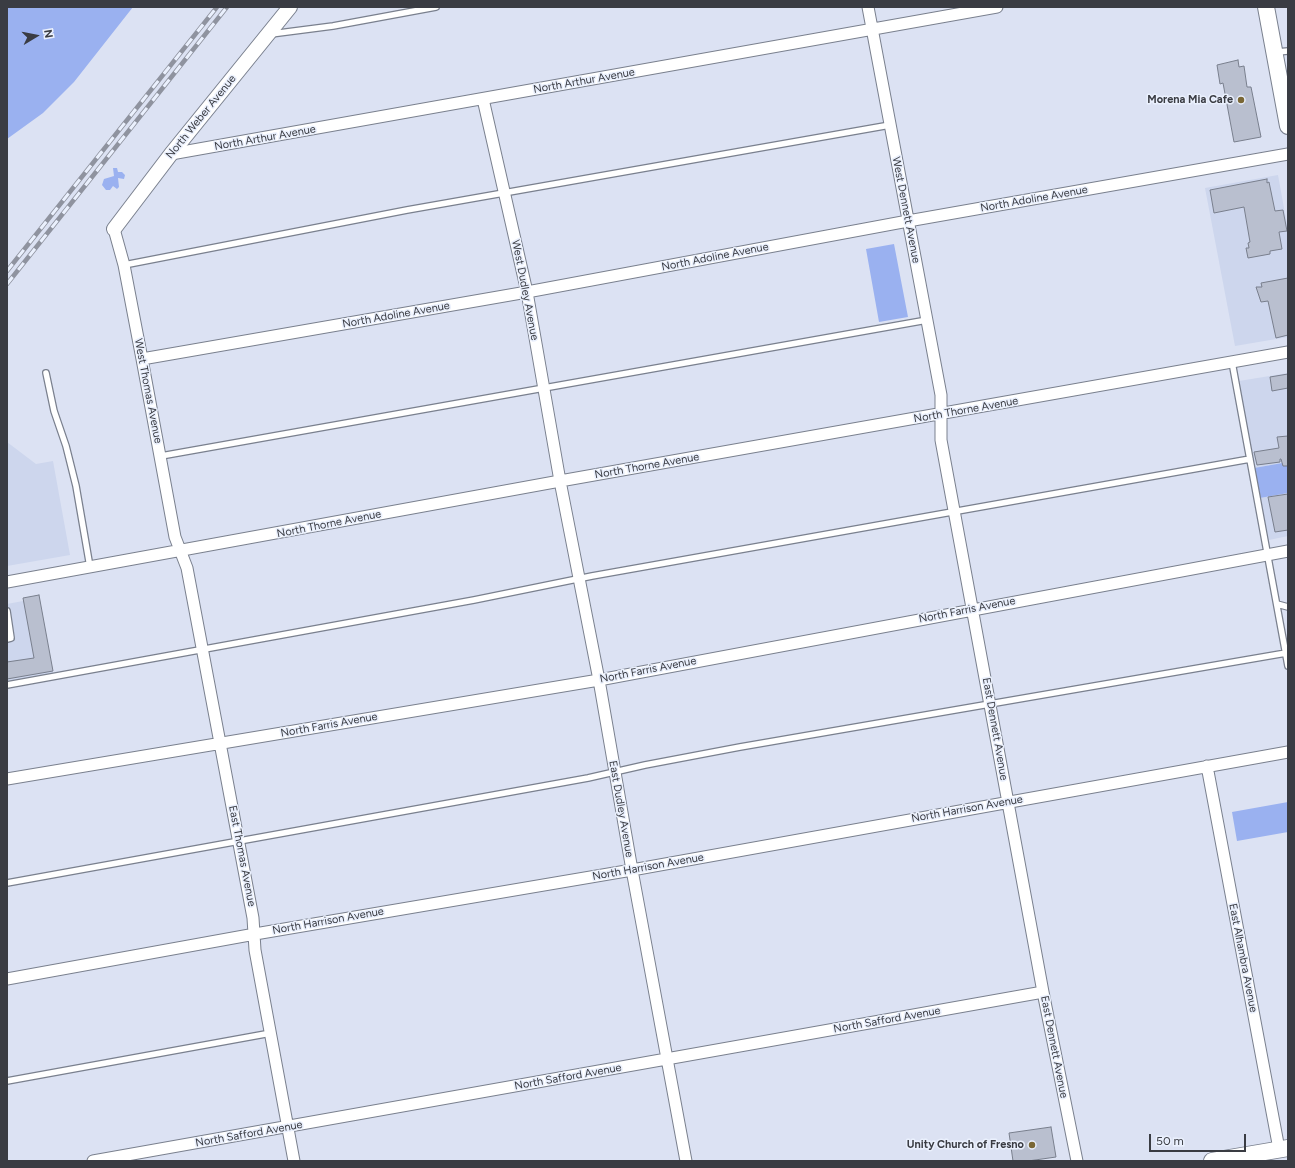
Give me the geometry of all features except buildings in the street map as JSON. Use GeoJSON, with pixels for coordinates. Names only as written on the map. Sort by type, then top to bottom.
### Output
{"type":"FeatureCollection","features":[{"type":"Feature","properties":{"kind":"main road"},"geometry":{"type":"LineString","coordinates":[[1266,7],[1281,52],[1288,126]]}},
{"type":"Feature","properties":{"kind":"main road"},"geometry":{"type":"LineString","coordinates":[[1212,1161],[1230,1160],[1283,1148]]}},
{"type":"Feature","properties":{"kind":"street","name":"North Weber Avenue"},"geometry":{"type":"LineString","coordinates":[[114,229],[171,154],[290,7]]}},
{"type":"Feature","properties":{"kind":"street","name":"West Dennett Avenue"},"geometry":{"type":"LineString","coordinates":[[868,7],[941,395],[941,414]]}},
{"type":"Feature","properties":{"kind":"street","name":"North Arthur Avenue"},"geometry":{"type":"LineString","coordinates":[[171,154],[997,7]]}},
{"type":"Feature","properties":{"kind":"street","name":"West Dudley Avenue"},"geometry":{"type":"LineString","coordinates":[[484,99],[527,292],[560,481]]}},
{"type":"Feature","properties":{"kind":"street","name":"North Adoline Avenue"},"geometry":{"type":"LineString","coordinates":[[142,359],[527,292],[908,221],[1288,154]]}},
{"type":"Feature","properties":{"kind":"street","name":"West Thomas Avenue"},"geometry":{"type":"LineString","coordinates":[[114,229],[124,266],[161,456],[175,537],[181,552]]}},
{"type":"Feature","properties":{"kind":"street","name":"North Thorne Avenue"},"geometry":{"type":"LineString","coordinates":[[7,582],[181,552],[560,481],[1288,352]]}},
{"type":"Feature","properties":{"kind":"street","name":"East Dennett Avenue"},"geometry":{"type":"LineString","coordinates":[[941,414],[941,440],[954,512],[1043,992],[1077,1161]]}},
{"type":"Feature","properties":{"kind":"street","name":"East Dudley Avenue"},"geometry":{"type":"LineString","coordinates":[[560,481],[599,680],[666,1059],[686,1161]]}},
{"type":"Feature","properties":{"kind":"street","name":"North Farris Avenue"},"geometry":{"type":"LineString","coordinates":[[7,779],[599,680],[1288,551]]}},
{"type":"Feature","properties":{"kind":"street","name":"East Thomas Avenue"},"geometry":{"type":"LineString","coordinates":[[181,552],[187,568],[221,743],[253,918],[255,950],[294,1161]]}},
{"type":"Feature","properties":{"kind":"street","name":"North Harrison Avenue"},"geometry":{"type":"LineString","coordinates":[[7,979],[255,934],[632,870],[1288,752]]}},
{"type":"Feature","properties":{"kind":"street","name":"East Alhambra Avenue"},"geometry":{"type":"LineString","coordinates":[[1207,766],[1283,1148]]}},
{"type":"Feature","properties":{"kind":"street","name":"North Safford Avenue"},"geometry":{"type":"LineString","coordinates":[[93,1161],[1043,992]]}},
{"type":"Feature","properties":{"kind":"lane"},"geometry":{"type":"LineString","coordinates":[[267,35],[333,26],[436,7]]}},
{"type":"Feature","properties":{"kind":"lane"},"geometry":{"type":"LineString","coordinates":[[124,266],[334,223],[890,125]]}},
{"type":"Feature","properties":{"kind":"lane"},"geometry":{"type":"LineString","coordinates":[[161,456],[927,320]]}},
{"type":"Feature","properties":{"kind":"lane"},"geometry":{"type":"LineString","coordinates":[[1232,362],[1288,666]]}},
{"type":"Feature","properties":{"kind":"lane"},"geometry":{"type":"LineString","coordinates":[[46,373],[54,411],[66,446],[76,486],[90,567]]}},
{"type":"Feature","properties":{"kind":"lane"},"geometry":{"type":"LineString","coordinates":[[7,685],[580,580],[592,576],[782,541],[1250,459]]}},
{"type":"Feature","properties":{"kind":"lane"},"geometry":{"type":"LineString","coordinates":[[1277,604],[1288,607]]}},
{"type":"Feature","properties":{"kind":"lane"},"geometry":{"type":"LineString","coordinates":[[7,611],[11,638],[7,639]]}},
{"type":"Feature","properties":{"kind":"lane"},"geometry":{"type":"LineString","coordinates":[[7,883],[615,772],[740,747],[1286,654]]}},
{"type":"Feature","properties":{"kind":"lane"},"geometry":{"type":"LineString","coordinates":[[7,1081],[271,1032]]}},
{"type":"Feature","properties":{"kind":"shaded area"},"geometry":{"type":"Polygon","coordinates":[[[7,7],[133,7],[74,82],[43,113],[7,139],[7,7]]]}},
{"type":"Feature","properties":{"kind":"shaded area"},"geometry":{"type":"Polygon","coordinates":[[[113,168],[117,168],[118,172],[122,172],[125,175],[124,179],[118,178],[119,187],[117,189],[113,186],[110,190],[106,190],[102,185],[104,179],[114,176],[113,168]]]}},
{"type":"Feature","properties":{"kind":"shaded area"},"geometry":{"type":"Polygon","coordinates":[[[1278,175],[1288,230],[1288,337],[1235,346],[1205,188],[1278,175]]]}},
{"type":"Feature","properties":{"kind":"shaded area"},"geometry":{"type":"Polygon","coordinates":[[[894,244],[908,317],[879,322],[866,249],[894,244]]]}},
{"type":"Feature","properties":{"kind":"shaded area"},"geometry":{"type":"Polygon","coordinates":[[[1288,373],[1288,462],[1254,468],[1239,381],[1288,373]]]}},
{"type":"Feature","properties":{"kind":"shaded area"},"geometry":{"type":"Polygon","coordinates":[[[7,442],[36,464],[53,461],[70,555],[7,566],[7,442]]]}},
{"type":"Feature","properties":{"kind":"shaded area"},"geometry":{"type":"Polygon","coordinates":[[[1288,462],[1288,493],[1260,498],[1254,468],[1288,462]]]}},
{"type":"Feature","properties":{"kind":"shaded area"},"geometry":{"type":"Polygon","coordinates":[[[1288,493],[1288,536],[1269,540],[1260,498],[1288,493]]]}},
{"type":"Feature","properties":{"kind":"shaded area"},"geometry":{"type":"Polygon","coordinates":[[[39,598],[53,673],[7,682],[7,604],[39,598]]]}},
{"type":"Feature","properties":{"kind":"shaded area"},"geometry":{"type":"Polygon","coordinates":[[[1288,802],[1288,832],[1237,841],[1232,812],[1288,802]]]}},
{"type":"Feature","properties":{"kind":"railway"},"geometry":{"type":"LineString","coordinates":[[7,271],[217,7]]}},
{"type":"Feature","properties":{"kind":"railway"},"geometry":{"type":"LineString","coordinates":[[7,284],[227,7]]}},
{"type":"Feature","properties":{"kind":"place","name":"Morena Mia Cafe"},"geometry":{"type":"Point","coordinates":[1241,100]}},
{"type":"Feature","properties":{"kind":"place","name":"Unity Church of Fresno"},"geometry":{"type":"Point","coordinates":[1032,1145]}}]}
